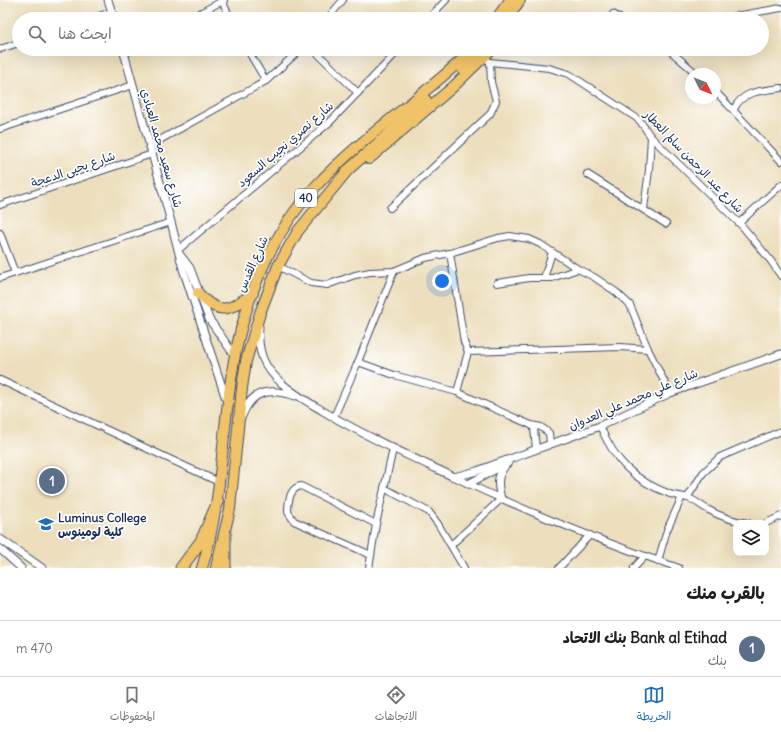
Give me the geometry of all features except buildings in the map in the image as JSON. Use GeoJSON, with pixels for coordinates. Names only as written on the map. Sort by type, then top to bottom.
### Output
{"type":"FeatureCollection","features":[{"type":"Feature","properties":{"kind":"highway"},"geometry":{"type":"LineString","coordinates":[[501,12],[510,0]]}},
{"type":"Feature","properties":{"kind":"highway"},"geometry":{"type":"LineString","coordinates":[[512,12],[520,0]]}},
{"type":"Feature","properties":{"kind":"highway"},"geometry":{"type":"LineString","coordinates":[[520,12],[528,0]]}},
{"type":"Feature","properties":{"kind":"highway","name":"شارع القدس"},"geometry":{"type":"LineString","coordinates":[[202,568],[210,542],[218,502],[228,405],[235,356],[253,293],[276,241],[296,210],[313,189],[335,167],[424,94],[465,56]]}},
{"type":"Feature","properties":{"kind":"highway","name":"شارع القدس"},"geometry":{"type":"LineString","coordinates":[[216,568],[230,509],[246,361],[260,313],[278,266],[298,231],[348,170],[361,165],[382,148],[485,56]]}},
{"type":"Feature","properties":{"kind":"highway"},"geometry":{"type":"LineString","coordinates":[[296,210],[305,210],[309,218]]}},
{"type":"Feature","properties":{"kind":"highway"},"geometry":{"type":"LineString","coordinates":[[198,293],[210,305],[222,309],[235,306],[253,293]]}},
{"type":"Feature","properties":{"kind":"highway"},"geometry":{"type":"LineString","coordinates":[[235,356],[246,361]]}},
{"type":"Feature","properties":{"kind":"highway"},"geometry":{"type":"LineString","coordinates":[[184,565],[201,541],[218,502]]}},
{"type":"Feature","properties":{"kind":"highway"},"geometry":{"type":"LineString","coordinates":[[225,533],[225,568]]}},
{"type":"Feature","properties":{"kind":"street"},"geometry":{"type":"LineString","coordinates":[[108,0],[111,12]]}},
{"type":"Feature","properties":{"kind":"street"},"geometry":{"type":"LineString","coordinates":[[333,12],[343,0]]}},
{"type":"Feature","properties":{"kind":"street"},"geometry":{"type":"LineString","coordinates":[[435,12],[446,0]]}},
{"type":"Feature","properties":{"kind":"street"},"geometry":{"type":"LineString","coordinates":[[202,12],[223,1],[228,12]]}},
{"type":"Feature","properties":{"kind":"street"},"geometry":{"type":"LineString","coordinates":[[758,12],[781,8]]}},
{"type":"Feature","properties":{"kind":"street"},"geometry":{"type":"LineString","coordinates":[[0,49],[12,45]]}},
{"type":"Feature","properties":{"kind":"street","name":"شارع سعيد محمد العبادي"},"geometry":{"type":"LineString","coordinates":[[124,56],[178,252],[228,405]]}},
{"type":"Feature","properties":{"kind":"street"},"geometry":{"type":"LineString","coordinates":[[251,56],[266,81]]}},
{"type":"Feature","properties":{"kind":"street"},"geometry":{"type":"LineString","coordinates":[[149,146],[266,81],[293,56]]}},
{"type":"Feature","properties":{"kind":"street"},"geometry":{"type":"LineString","coordinates":[[319,56],[358,93]]}},
{"type":"Feature","properties":{"kind":"street","name":"شارع نصري نجيب السعود"},"geometry":{"type":"LineString","coordinates":[[178,252],[330,122],[393,56]]}},
{"type":"Feature","properties":{"kind":"street"},"geometry":{"type":"LineString","coordinates":[[390,208],[490,114],[496,101],[485,56]]}},
{"type":"Feature","properties":{"kind":"street","name":"شارع عبد الرحمن سالم العطار"},"geometry":{"type":"LineString","coordinates":[[485,56],[549,68],[569,74],[635,117],[640,121],[651,137],[739,223],[771,261],[781,276]]}},
{"type":"Feature","properties":{"kind":"street"},"geometry":{"type":"LineString","coordinates":[[676,56],[690,68]]}},
{"type":"Feature","properties":{"kind":"street"},"geometry":{"type":"LineString","coordinates":[[0,129],[133,85]]}},
{"type":"Feature","properties":{"kind":"street"},"geometry":{"type":"LineString","coordinates":[[734,109],[742,97],[748,93],[781,88]]}},
{"type":"Feature","properties":{"kind":"street"},"geometry":{"type":"LineString","coordinates":[[721,97],[781,161]]}},
{"type":"Feature","properties":{"kind":"street"},"geometry":{"type":"LineString","coordinates":[[644,209],[651,150],[651,137]]}},
{"type":"Feature","properties":{"kind":"street","name":"شارع يحيى الدعجة"},"geometry":{"type":"LineString","coordinates":[[0,205],[152,154]]}},
{"type":"Feature","properties":{"kind":"street"},"geometry":{"type":"LineString","coordinates":[[587,174],[666,224]]}},
{"type":"Feature","properties":{"kind":"street"},"geometry":{"type":"LineString","coordinates":[[739,223],[781,185]]}},
{"type":"Feature","properties":{"kind":"street"},"geometry":{"type":"LineString","coordinates":[[0,278],[171,222]]}},
{"type":"Feature","properties":{"kind":"street"},"geometry":{"type":"LineString","coordinates":[[0,233],[15,273]]}},
{"type":"Feature","properties":{"kind":"street"},"geometry":{"type":"LineString","coordinates":[[278,266],[311,284],[333,285],[355,275],[370,272],[394,271],[426,258],[510,236],[529,239],[606,285],[630,306],[648,349],[670,392]]}},
{"type":"Feature","properties":{"kind":"street","name":"شارع سعيد محمد العبادي"},"geometry":{"type":"LineString","coordinates":[[178,252],[190,268],[198,293],[209,319],[235,356]]}},
{"type":"Feature","properties":{"kind":"street"},"geometry":{"type":"LineString","coordinates":[[450,252],[468,352],[457,392]]}},
{"type":"Feature","properties":{"kind":"street"},"geometry":{"type":"LineString","coordinates":[[544,278],[552,252]]}},
{"type":"Feature","properties":{"kind":"street"},"geometry":{"type":"LineString","coordinates":[[497,283],[529,278],[552,278],[578,269]]}},
{"type":"Feature","properties":{"kind":"street"},"geometry":{"type":"LineString","coordinates":[[334,417],[358,362],[394,271]]}},
{"type":"Feature","properties":{"kind":"street"},"geometry":{"type":"LineString","coordinates":[[260,313],[259,344],[264,360],[275,376],[300,397],[392,449],[501,499],[590,535],[679,568]]}},
{"type":"Feature","properties":{"kind":"street"},"geometry":{"type":"LineString","coordinates":[[468,352],[620,347],[648,349]]}},
{"type":"Feature","properties":{"kind":"street","name":"شارع علي محمد علي العدوان"},"geometry":{"type":"LineString","coordinates":[[454,477],[516,457],[600,426],[670,392],[781,354]]}},
{"type":"Feature","properties":{"kind":"street"},"geometry":{"type":"LineString","coordinates":[[358,362],[394,375],[457,392],[531,425],[541,426],[547,431],[550,444]]}},
{"type":"Feature","properties":{"kind":"street"},"geometry":{"type":"LineString","coordinates":[[0,380],[220,483]]}},
{"type":"Feature","properties":{"kind":"street"},"geometry":{"type":"LineString","coordinates":[[238,428],[248,404],[262,393],[275,390],[300,397]]}},
{"type":"Feature","properties":{"kind":"street"},"geometry":{"type":"LineString","coordinates":[[531,425],[534,428],[536,449]]}},
{"type":"Feature","properties":{"kind":"street"},"geometry":{"type":"LineString","coordinates":[[600,426],[607,443],[625,468],[646,483],[670,494],[684,497],[708,510],[739,520]]}},
{"type":"Feature","properties":{"kind":"street"},"geometry":{"type":"LineString","coordinates":[[658,560],[667,530],[684,497],[702,473],[720,457],[781,431]]}},
{"type":"Feature","properties":{"kind":"street"},"geometry":{"type":"LineString","coordinates":[[369,568],[376,524],[392,449]]}},
{"type":"Feature","properties":{"kind":"street","name":"شارع علي محمد علي العدوان"},"geometry":{"type":"LineString","coordinates":[[468,484],[516,457]]}},
{"type":"Feature","properties":{"kind":"street"},"geometry":{"type":"LineString","coordinates":[[501,499],[498,487],[499,477],[506,464]]}},
{"type":"Feature","properties":{"kind":"street"},"geometry":{"type":"LineString","coordinates":[[371,555],[294,521],[288,512],[290,494],[296,488],[301,486],[376,524]]}},
{"type":"Feature","properties":{"kind":"street"},"geometry":{"type":"LineString","coordinates":[[384,488],[429,512],[464,568]]}},
{"type":"Feature","properties":{"kind":"street"},"geometry":{"type":"LineString","coordinates":[[451,545],[501,499]]}},
{"type":"Feature","properties":{"kind":"street"},"geometry":{"type":"LineString","coordinates":[[769,522],[781,516]]}},
{"type":"Feature","properties":{"kind":"street"},"geometry":{"type":"LineString","coordinates":[[559,568],[590,535]]}},
{"type":"Feature","properties":{"kind":"street"},"geometry":{"type":"LineString","coordinates":[[0,539],[42,568]]}},
{"type":"Feature","properties":{"kind":"street"},"geometry":{"type":"LineString","coordinates":[[0,549],[21,568]]}},
{"type":"Feature","properties":{"kind":"street"},"geometry":{"type":"LineString","coordinates":[[634,568],[645,556]]}},
{"type":"Feature","properties":{"kind":"street"},"geometry":{"type":"LineString","coordinates":[[177,568],[184,565]]}},
{"type":"Feature","properties":{"kind":"place","name":"Bank al Etihad بنك الاتحاد"},"geometry":{"type":"Point","coordinates":[52,481]}},
{"type":"Feature","properties":{"kind":"place","name":"Luminus College كلية لومينوس"},"geometry":{"type":"Point","coordinates":[46,524]}}]}
